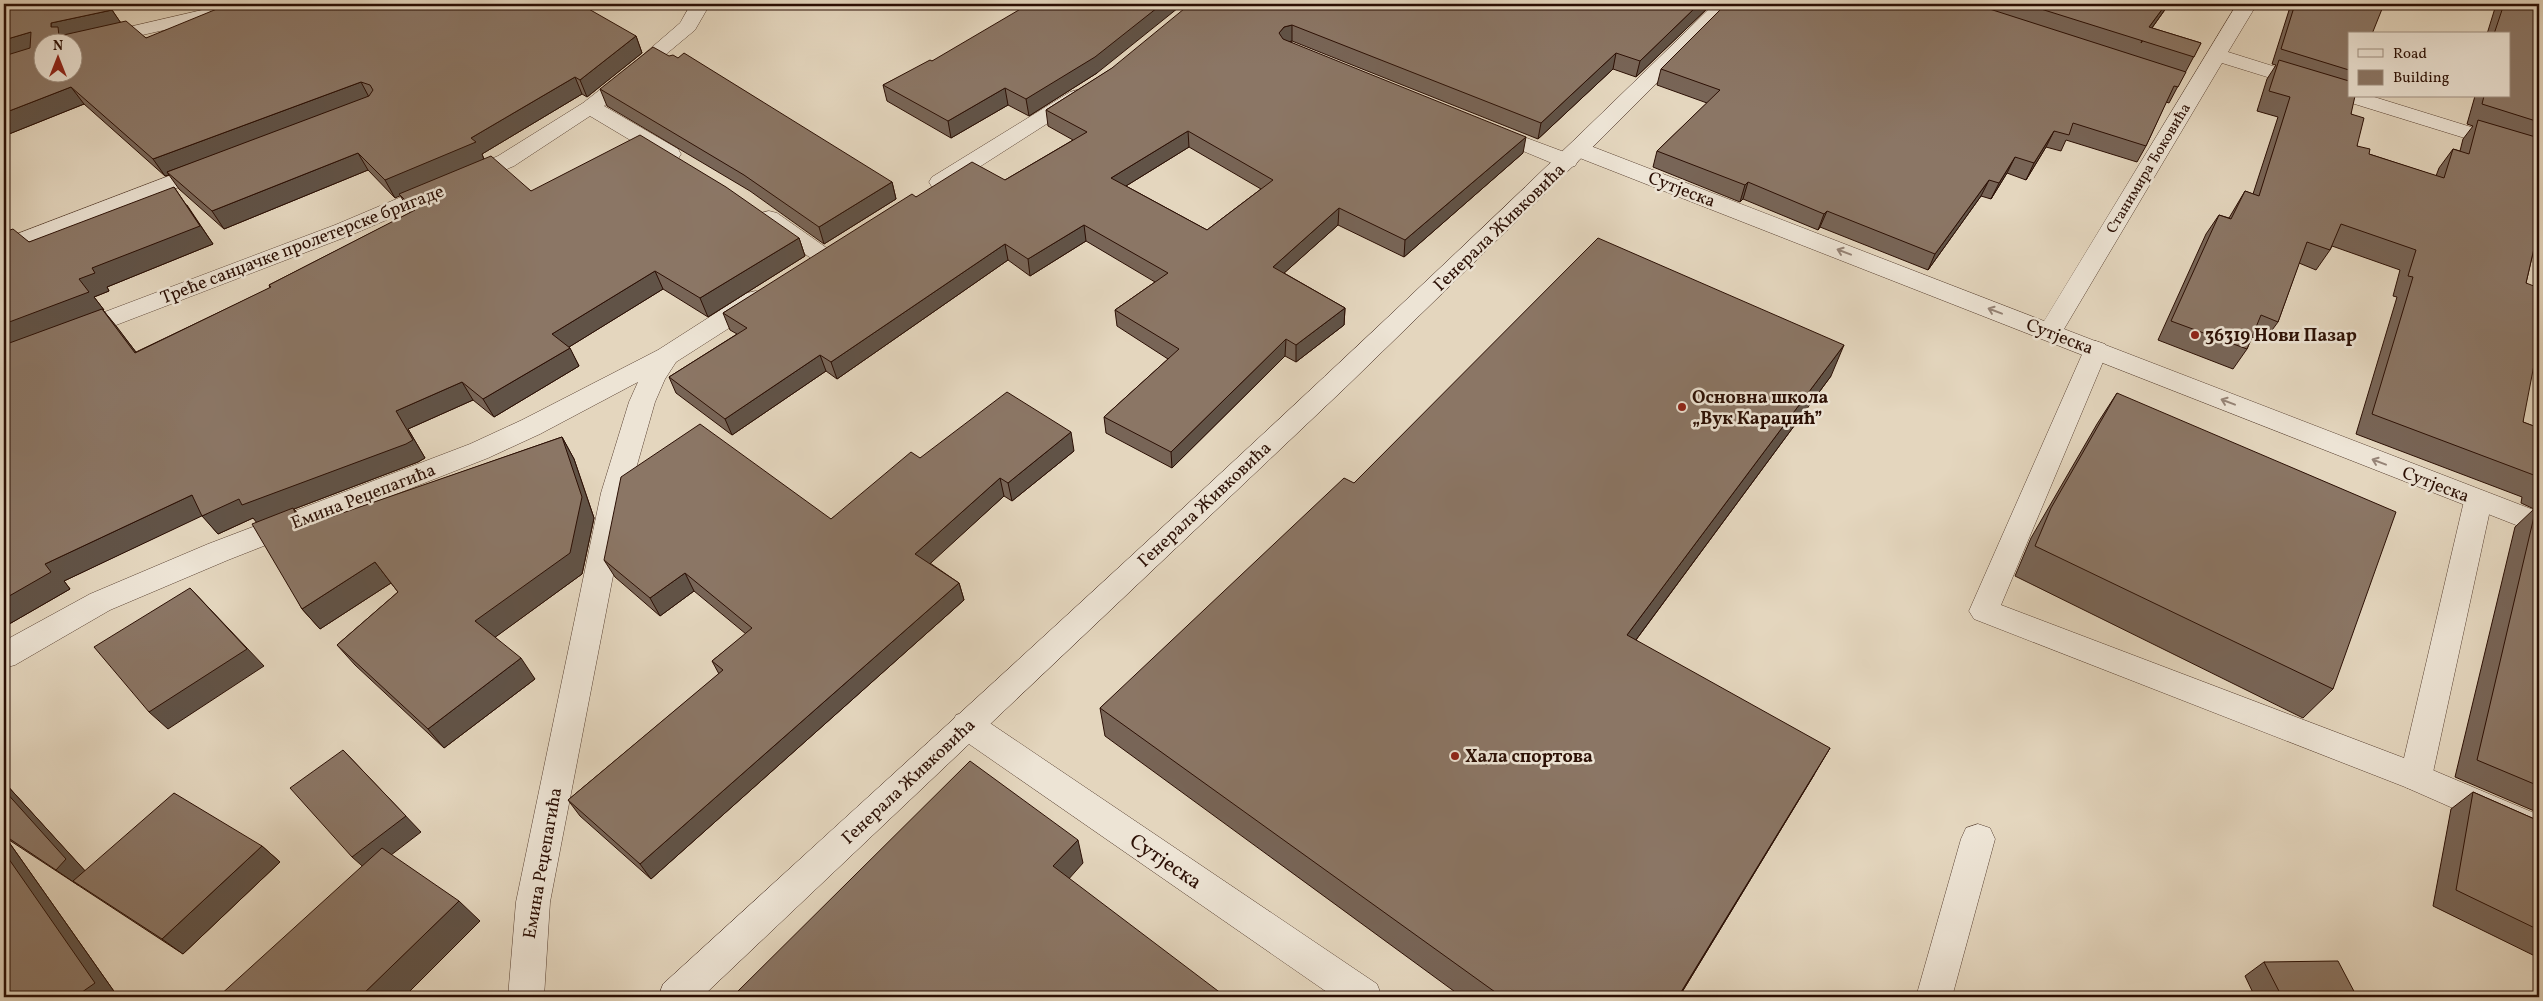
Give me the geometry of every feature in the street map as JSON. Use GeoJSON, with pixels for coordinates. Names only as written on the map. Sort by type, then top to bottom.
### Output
{"type":"FeatureCollection","features":[{"type":"Feature","properties":{"kind":"street"},"geometry":{"type":"LineString","coordinates":[[82,43],[252,4]]}},
{"type":"Feature","properties":{"kind":"street","name":"Треће санџачке пролетерске бригаде"},"geometry":{"type":"LineString","coordinates":[[4,359],[334,233],[506,161],[590,107],[683,31],[697,12],[700,4]]}},
{"type":"Feature","properties":{"kind":"street","name":"Генерала Живковића"},"geometry":{"type":"LineString","coordinates":[[676,997],[1432,291],[1574,156],[1725,4]]}},
{"type":"Feature","properties":{"kind":"street","name":"Станимира Ђоковића"},"geometry":{"type":"LineString","coordinates":[[2050,332],[2188,83],[2216,55],[2247,4]]}},
{"type":"Feature","properties":{"kind":"street"},"geometry":{"type":"LineString","coordinates":[[2216,55],[2348,96]]}},
{"type":"Feature","properties":{"kind":"street"},"geometry":{"type":"LineString","coordinates":[[923,194],[1097,84]]}},
{"type":"Feature","properties":{"kind":"street"},"geometry":{"type":"LineString","coordinates":[[2355,98],[2539,155]]}},
{"type":"Feature","properties":{"kind":"street"},"geometry":{"type":"LineString","coordinates":[[590,107],[690,166]]}},
{"type":"Feature","properties":{"kind":"street","name":"Сутјеска"},"geometry":{"type":"LineString","coordinates":[[1475,124],[1574,156],[2050,332],[2478,501],[2539,523]]}},
{"type":"Feature","properties":{"kind":"street"},"geometry":{"type":"LineString","coordinates":[[4,247],[226,162]]}},
{"type":"Feature","properties":{"kind":"street"},"geometry":{"type":"LineString","coordinates":[[756,209],[832,251],[799,272]]}},
{"type":"Feature","properties":{"kind":"street","name":"Емина Реџепагића"},"geometry":{"type":"LineString","coordinates":[[4,656],[100,602],[218,552],[496,443],[575,405],[667,356],[774,288]]}},
{"type":"Feature","properties":{"kind":"street"},"geometry":{"type":"LineString","coordinates":[[2096,350],[1984,610],[2416,777],[2539,832]]}},
{"type":"Feature","properties":{"kind":"street","name":"Емина Реџепагића"},"geometry":{"type":"LineString","coordinates":[[526,997],[533,902],[615,493],[642,402],[653,377],[667,356]]}},
{"type":"Feature","properties":{"kind":"street"},"geometry":{"type":"LineString","coordinates":[[2416,777],[2478,501]]}},
{"type":"Feature","properties":{"kind":"street","name":"Сутјеска"},"geometry":{"type":"LineString","coordinates":[[967,725],[1361,996]]}},
{"type":"Feature","properties":{"kind":"street"},"geometry":{"type":"LineString","coordinates":[[1934,997],[1978,838]]}},
{"type":"Feature","properties":{"kind":"building"},"geometry":{"type":"Polygon","coordinates":[[[4,4],[105,4],[112,10],[51,23],[51,27],[58,27],[59,32],[32,32],[32,82],[82,82],[82,32],[77,32],[126,21],[146,38],[229,4],[580,4],[636,36],[580,80],[575,77],[471,138],[476,142],[385,180],[358,153],[212,211],[167,172],[369,96],[373,90],[370,85],[361,82],[153,159],[71,87],[4,113],[4,56],[30,48],[31,32],[4,40],[4,4]]]}},
{"type":"Feature","properties":{"kind":"building"},"geometry":{"type":"Polygon","coordinates":[[[1029,4],[1162,4],[1095,57],[1026,99],[1005,88],[948,121],[883,85],[930,60],[932,61],[1029,4]]]}},
{"type":"Feature","properties":{"kind":"building"},"geometry":{"type":"Polygon","coordinates":[[[1190,4],[1699,4],[1640,61],[1616,53],[1541,123],[1292,25],[1284,27],[1279,33],[1283,39],[1526,137],[1405,240],[1339,208],[1273,267],[1345,308],[1296,345],[1286,339],[1171,452],[1104,417],[1179,349],[1115,310],[1168,273],[1084,225],[1028,259],[1005,244],[831,362],[820,355],[725,419],[669,377],[747,328],[723,313],[912,194],[916,197],[972,162],[1005,180],[1087,132],[1046,110],[1112,68],[1190,4]],[[1188,131],[1111,178],[1207,230],[1273,180],[1188,131]]]}},
{"type":"Feature","properties":{"kind":"building"},"geometry":{"type":"Polygon","coordinates":[[[1726,4],[1974,4],[2186,72],[2178,87],[2174,86],[2146,146],[2073,123],[2069,135],[2054,131],[2034,163],[2015,157],[1999,183],[1989,180],[1935,254],[1827,211],[1824,214],[1748,182],[1745,185],[1657,151],[1720,90],[1661,69],[1726,4]]]}},
{"type":"Feature","properties":{"kind":"building"},"geometry":{"type":"Polygon","coordinates":[[[2025,4],[2166,4],[2149,27],[2201,43],[2194,57],[2025,4]]]}},
{"type":"Feature","properties":{"kind":"building"},"geometry":{"type":"Polygon","coordinates":[[[2295,4],[2384,4],[2373,32],[2348,32],[2348,70],[2281,49],[2295,4]]]}},
{"type":"Feature","properties":{"kind":"building"},"geometry":{"type":"Polygon","coordinates":[[[2504,4],[2539,4],[2539,122],[2482,104],[2484,98],[2510,98],[2510,32],[2495,32],[2504,4]]]}},
{"type":"Feature","properties":{"kind":"building"},"geometry":{"type":"Polygon","coordinates":[[[653,47],[669,56],[673,55],[678,58],[684,53],[892,182],[819,227],[744,175],[600,89],[653,47]]]}},
{"type":"Feature","properties":{"kind":"building"},"geometry":{"type":"Polygon","coordinates":[[[2279,60],[2348,81],[2348,98],[2355,98],[2351,114],[2364,118],[2357,146],[2370,149],[2369,154],[2444,178],[2453,149],[2469,154],[2478,120],[2539,138],[2539,227],[2526,283],[2539,288],[2539,339],[2523,422],[2539,428],[2539,477],[2372,414],[2413,277],[2408,276],[2416,250],[2341,224],[2330,250],[2307,242],[2278,322],[2261,315],[2247,349],[2171,321],[2219,215],[2231,219],[2245,191],[2259,196],[2290,97],[2269,91],[2279,60]]]}},
{"type":"Feature","properties":{"kind":"building"},"geometry":{"type":"Polygon","coordinates":[[[640,135],[726,187],[799,238],[700,298],[655,271],[552,334],[570,348],[483,399],[462,382],[396,411],[413,440],[406,444],[242,505],[239,499],[202,516],[192,495],[45,564],[51,572],[4,599],[4,345],[102,309],[135,353],[271,287],[269,285],[415,210],[399,194],[491,156],[531,191],[640,135]]]}},
{"type":"Feature","properties":{"kind":"building"},"geometry":{"type":"Polygon","coordinates":[[[174,187],[200,226],[92,268],[95,273],[79,279],[89,292],[4,324],[4,232],[13,229],[29,242],[174,187]]]}},
{"type":"Feature","properties":{"kind":"building","name":"Хала спортова"},"geometry":{"type":"Polygon","coordinates":[[[1598,238],[1844,345],[1627,635],[1830,748],[1678,997],[1502,997],[1100,708],[1344,478],[1354,483],[1598,238]]]}},
{"type":"Feature","properties":{"kind":"building"},"geometry":{"type":"Polygon","coordinates":[[[1007,392],[1071,432],[1008,483],[1000,478],[915,554],[959,583],[640,864],[568,800],[723,670],[712,661],[752,628],[685,573],[650,598],[604,560],[621,477],[700,424],[831,519],[911,452],[920,458],[1007,392]]]}},
{"type":"Feature","properties":{"kind":"building"},"geometry":{"type":"Polygon","coordinates":[[[2117,393],[2396,512],[2333,689],[2035,546],[2051,508],[2117,393]]]}},
{"type":"Feature","properties":{"kind":"building"},"geometry":{"type":"Polygon","coordinates":[[[562,437],[582,497],[570,553],[475,621],[521,658],[428,729],[337,645],[398,592],[375,562],[302,609],[252,524],[293,508],[302,527],[562,437]]]}},
{"type":"Feature","properties":{"kind":"building"},"geometry":{"type":"Polygon","coordinates":[[[2536,508],[2539,509],[2539,786],[2477,760],[2536,508]]]}},
{"type":"Feature","properties":{"kind":"building"},"geometry":{"type":"Polygon","coordinates":[[[190,588],[247,649],[149,712],[94,647],[190,588]]]}},
{"type":"Feature","properties":{"kind":"building"},"geometry":{"type":"Polygon","coordinates":[[[343,750],[406,816],[352,857],[290,788],[343,750]]]}},
{"type":"Feature","properties":{"kind":"building"},"geometry":{"type":"Polygon","coordinates":[[[970,761],[1078,840],[1053,866],[1222,994],[1219,997],[732,997],[970,761]]]}},
{"type":"Feature","properties":{"kind":"building"},"geometry":{"type":"Polygon","coordinates":[[[4,790],[66,859],[56,870],[4,835],[4,790]]]}},
{"type":"Feature","properties":{"kind":"building"},"geometry":{"type":"Polygon","coordinates":[[[2473,792],[2539,821],[2539,930],[2456,890],[2473,792]]]}},
{"type":"Feature","properties":{"kind":"building"},"geometry":{"type":"Polygon","coordinates":[[[174,793],[262,846],[162,939],[73,881],[174,793]]]}},
{"type":"Feature","properties":{"kind":"building"},"geometry":{"type":"Polygon","coordinates":[[[382,848],[459,901],[360,997],[218,997],[382,848]]]}},
{"type":"Feature","properties":{"kind":"building"},"geometry":{"type":"Polygon","coordinates":[[[4,852],[95,983],[75,997],[4,997],[4,852]]]}},
{"type":"Feature","properties":{"kind":"building"},"geometry":{"type":"Polygon","coordinates":[[[2338,961],[2357,997],[2282,997],[2264,962],[2338,961]]]}},
{"type":"Feature","properties":{"kind":"building"},"geometry":{"type":"Polygon","coordinates":[[[2539,992],[2539,997],[2500,997],[2539,992]]]}},
{"type":"Feature","properties":{"kind":"place","name":"36319 Нови Пазар"},"geometry":{"type":"Point","coordinates":[2195,335]}},
{"type":"Feature","properties":{"kind":"place","name":"Основна школа „Вук Караџић”"},"geometry":{"type":"Point","coordinates":[1682,407]}},
{"type":"Feature","properties":{"kind":"place","name":"Хала спортова"},"geometry":{"type":"Point","coordinates":[1455,756]}}]}
